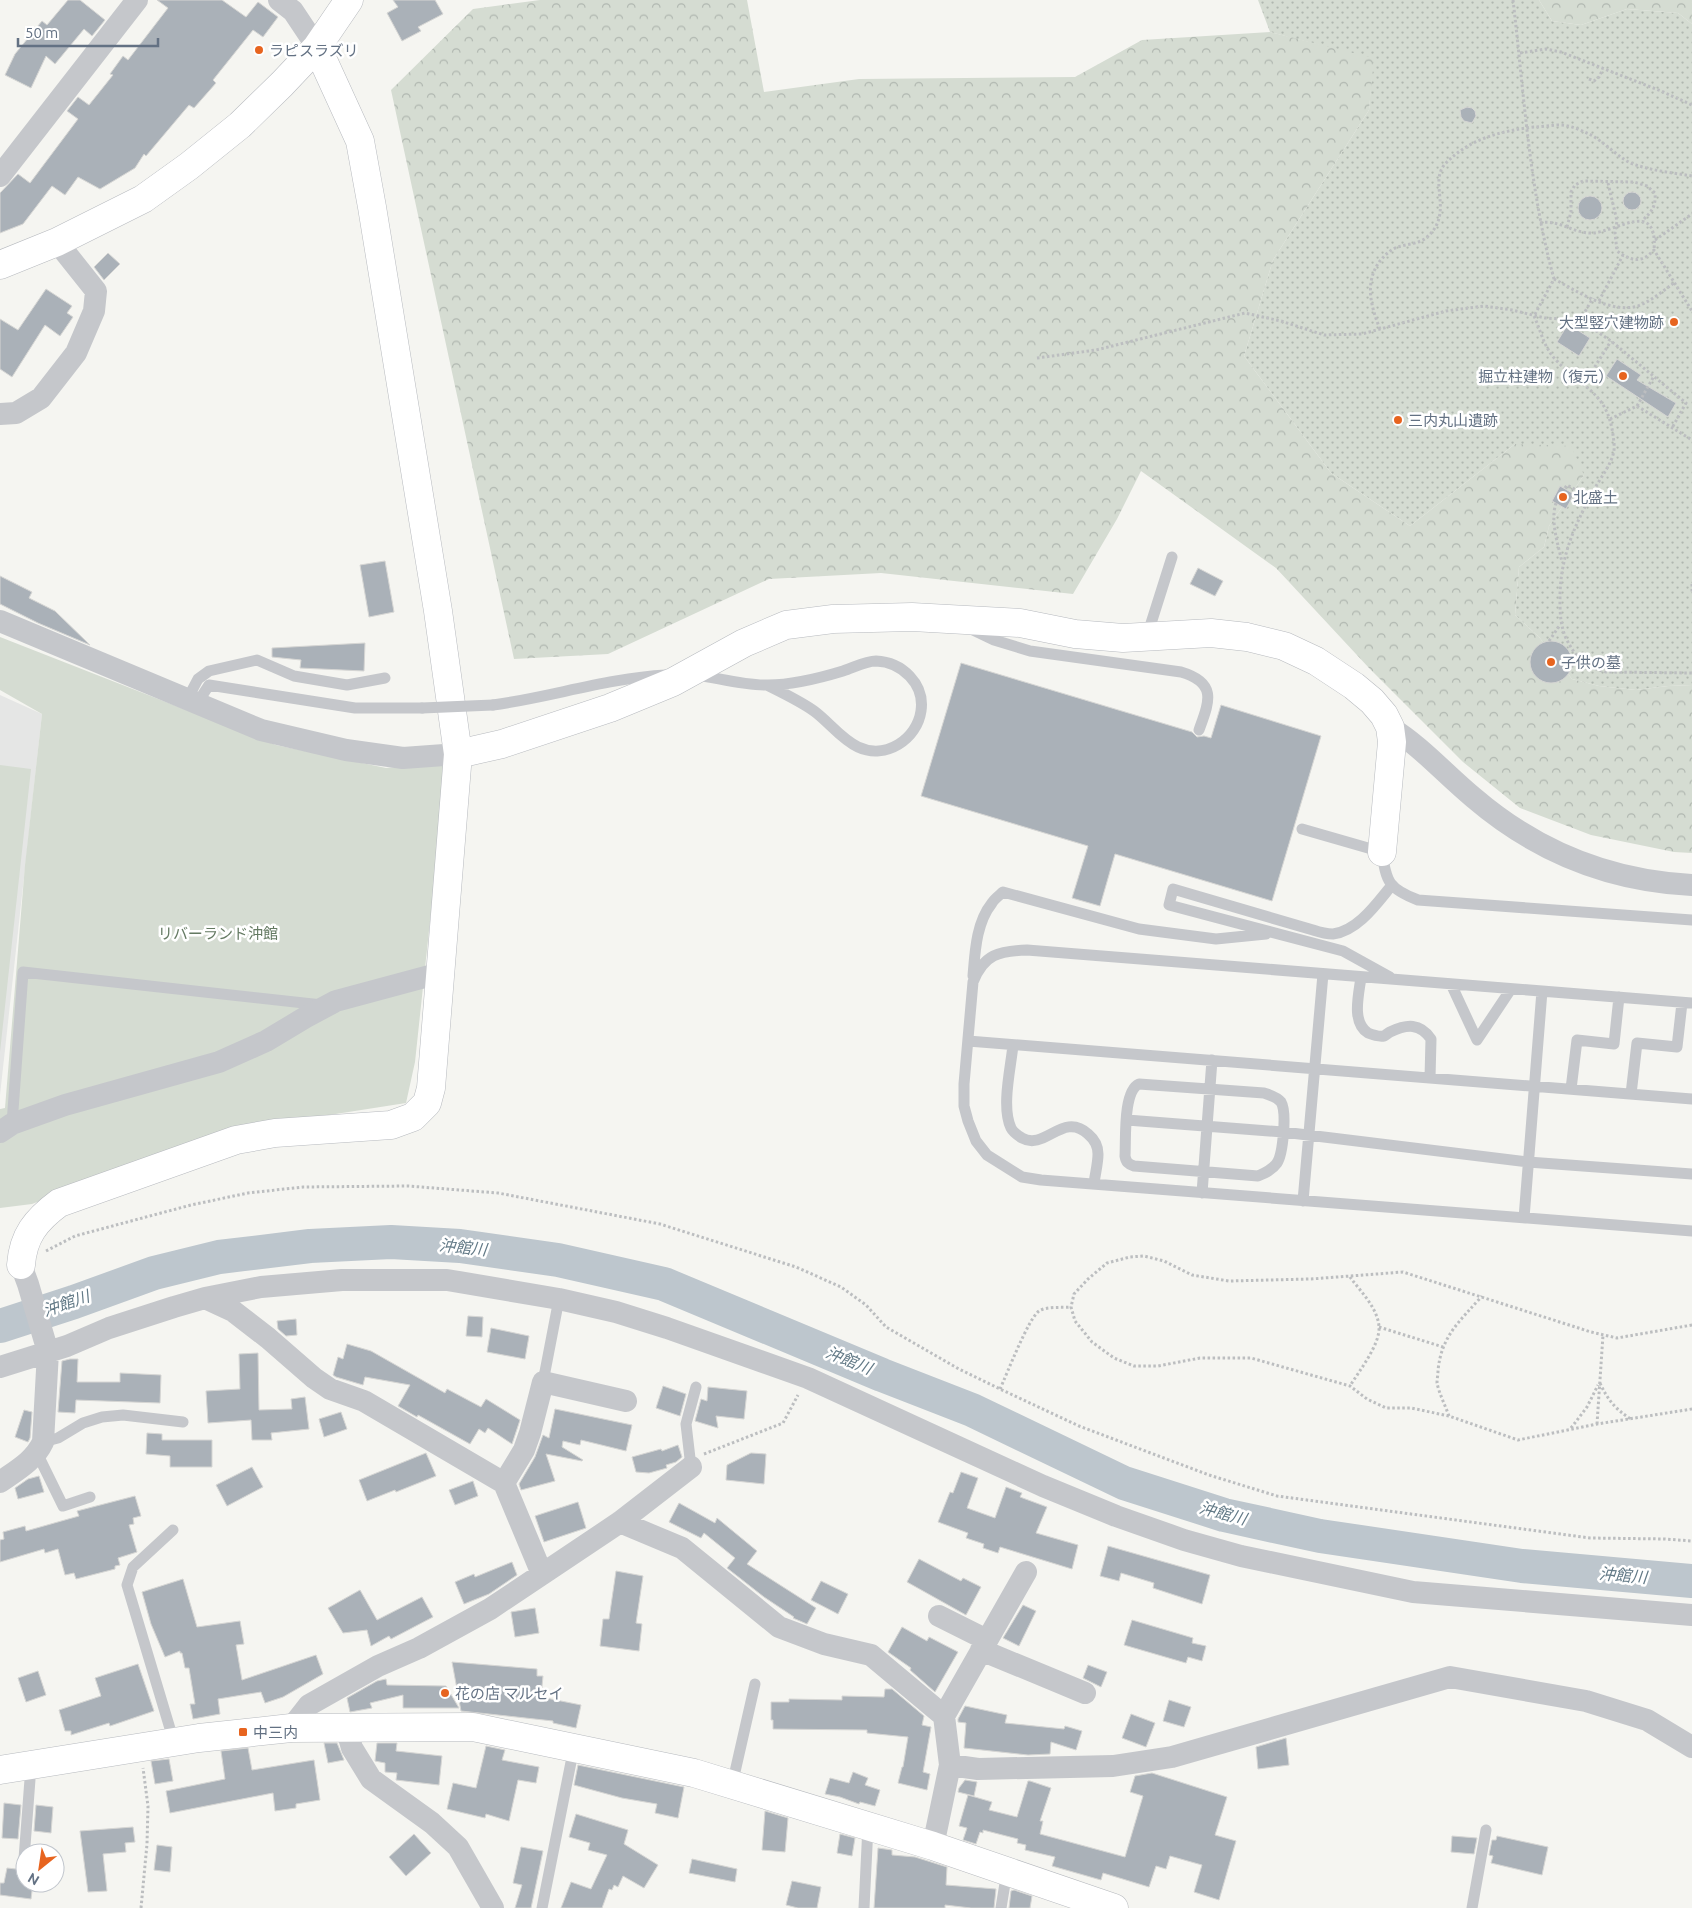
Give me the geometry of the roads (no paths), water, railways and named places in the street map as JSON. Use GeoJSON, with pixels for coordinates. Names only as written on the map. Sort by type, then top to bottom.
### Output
{"type":"FeatureCollection","features":[{"type":"Feature","properties":{"kind":"street"},"geometry":{"type":"LineString","coordinates":[[0,1482],[26,1464],[40,1448],[47,1346],[24,1274],[22,1250],[41,1216],[59,1203],[236,1140],[276,1133],[391,1125],[413,1117],[427,1102],[431,1088],[458,754],[438,611],[360,141],[317,47],[293,11],[279,0]]}},
{"type":"Feature","properties":{"kind":"street"},"geometry":{"type":"LineString","coordinates":[[0,265],[57,242],[143,199],[189,166],[240,125],[317,47],[349,0]]}},
{"type":"Feature","properties":{"kind":"street"},"geometry":{"type":"LineString","coordinates":[[0,176],[126,4]]}},
{"type":"Feature","properties":{"kind":"street"},"geometry":{"type":"LineString","coordinates":[[0,414],[16,413],[40,398],[76,353],[94,311],[96,291],[57,242]]}},
{"type":"Feature","properties":{"kind":"street"},"geometry":{"type":"LineString","coordinates":[[0,621],[261,730],[346,750],[403,758],[458,754],[502,744],[601,711],[673,682],[744,643],[786,625],[833,619],[912,617],[1020,623],[1075,634],[1123,638],[1211,633],[1247,637],[1284,646],[1316,661],[1354,686],[1372,701],[1384,715],[1390,727],[1392,742],[1382,852]]}},
{"type":"Feature","properties":{"kind":"street"},"geometry":{"type":"LineString","coordinates":[[1390,727],[1411,740],[1473,798],[1507,825],[1547,849],[1595,867],[1639,879],[1692,885]]}},
{"type":"Feature","properties":{"kind":"street"},"geometry":{"type":"LineString","coordinates":[[6,1128],[65,1105],[219,1062],[266,1041],[336,1001],[440,973]]}},
{"type":"Feature","properties":{"kind":"street"},"geometry":{"type":"LineString","coordinates":[[0,1367],[47,1346],[67,1346],[109,1328],[205,1298],[261,1287],[352,1280],[448,1280],[559,1299],[616,1312],[808,1378],[1043,1486],[1116,1516],[1184,1540],[1241,1556],[1413,1592],[1692,1616]]}},
{"type":"Feature","properties":{"kind":"street"},"geometry":{"type":"LineString","coordinates":[[205,1298],[233,1311],[330,1389],[364,1401],[504,1483],[542,1574]]}},
{"type":"Feature","properties":{"kind":"street"},"geometry":{"type":"LineString","coordinates":[[504,1483],[524,1450],[543,1382],[626,1401]]}},
{"type":"Feature","properties":{"kind":"street"},"geometry":{"type":"LineString","coordinates":[[291,1728],[309,1705],[378,1666],[419,1648],[490,1608],[620,1522],[691,1467]]}},
{"type":"Feature","properties":{"kind":"street"},"geometry":{"type":"LineString","coordinates":[[620,1522],[682,1548],[778,1627],[824,1644],[871,1655],[944,1716]]}},
{"type":"Feature","properties":{"kind":"street"},"geometry":{"type":"LineString","coordinates":[[933,1846],[950,1765],[944,1716],[1026,1572]]}},
{"type":"Feature","properties":{"kind":"street"},"geometry":{"type":"LineString","coordinates":[[939,1616],[984,1645],[1085,1693]]}},
{"type":"Feature","properties":{"kind":"street"},"geometry":{"type":"LineString","coordinates":[[950,1765],[978,1769],[1113,1766],[1172,1757],[1450,1677],[1586,1701],[1647,1720],[1692,1746]]}},
{"type":"Feature","properties":{"kind":"street"},"geometry":{"type":"LineString","coordinates":[[0,1770],[199,1738],[291,1728],[473,1727],[694,1773],[933,1846],[1114,1908]]}},
{"type":"Feature","properties":{"kind":"street"},"geometry":{"type":"LineString","coordinates":[[346,1728],[352,1748],[372,1779],[432,1823],[458,1847],[493,1908]]}},
{"type":"Feature","properties":{"kind":"lane"},"geometry":{"type":"LineString","coordinates":[[1147,636],[1172,557]]}},
{"type":"Feature","properties":{"kind":"lane"},"geometry":{"type":"LineString","coordinates":[[952,619],[994,640],[1030,651],[1181,672],[1193,676],[1204,684],[1209,693],[1208,704],[1199,730]]}},
{"type":"Feature","properties":{"kind":"lane"},"geometry":{"type":"LineString","coordinates":[[193,700],[198,679],[209,671],[257,660],[294,676],[347,685],[384,678]]}},
{"type":"Feature","properties":{"kind":"lane"},"geometry":{"type":"LineString","coordinates":[[193,700],[209,685],[355,708],[493,705],[529,700],[639,676],[688,674],[767,685],[828,676],[875,661],[893,665],[908,674],[915,683],[921,697],[921,711],[916,725],[908,738],[898,746],[889,749],[870,750],[853,744],[814,712],[767,685]]}},
{"type":"Feature","properties":{"kind":"lane"},"geometry":{"type":"LineString","coordinates":[[1302,829],[1382,852],[1385,875],[1392,885],[1401,894],[1418,900],[1692,920]]}},
{"type":"Feature","properties":{"kind":"lane"},"geometry":{"type":"LineString","coordinates":[[1392,885],[1364,917],[1345,930],[1332,934],[1173,889],[1168,906],[1344,951],[1394,980]]}},
{"type":"Feature","properties":{"kind":"lane"},"geometry":{"type":"LineString","coordinates":[[1273,933],[1216,939],[1139,929],[1003,892],[992,902],[984,918],[975,946],[964,1106],[976,1141],[987,1155],[1022,1176],[1041,1180],[1692,1231]]}},
{"type":"Feature","properties":{"kind":"lane"},"geometry":{"type":"LineString","coordinates":[[973,982],[978,969],[994,954],[1010,950],[1027,950],[1687,1003],[1677,1047],[1638,1043],[1631,1094]]}},
{"type":"Feature","properties":{"kind":"lane"},"geometry":{"type":"LineString","coordinates":[[6,1128],[23,972],[327,1006]]}},
{"type":"Feature","properties":{"kind":"lane"},"geometry":{"type":"LineString","coordinates":[[1303,1201],[1322,974]]}},
{"type":"Feature","properties":{"kind":"lane"},"geometry":{"type":"LineString","coordinates":[[1361,977],[1358,1011],[1362,1026],[1366,1032],[1374,1036],[1384,1036],[1404,1026],[1411,1025],[1420,1028],[1431,1040],[1430,1078]]}},
{"type":"Feature","properties":{"kind":"lane"},"geometry":{"type":"LineString","coordinates":[[1451,984],[1477,1040],[1511,989]]}},
{"type":"Feature","properties":{"kind":"lane"},"geometry":{"type":"LineString","coordinates":[[1524,1218],[1542,991]]}},
{"type":"Feature","properties":{"kind":"lane"},"geometry":{"type":"LineString","coordinates":[[1571,1089],[1576,1040],[1614,1044],[1618,997]]}},
{"type":"Feature","properties":{"kind":"lane"},"geometry":{"type":"LineString","coordinates":[[968,1041],[1692,1099]]}},
{"type":"Feature","properties":{"kind":"lane"},"geometry":{"type":"LineString","coordinates":[[1013,1045],[1006,1108],[1011,1129],[1024,1140],[1033,1141],[1042,1139],[1060,1129],[1073,1126],[1083,1130],[1095,1142],[1098,1153],[1094,1184]]}},
{"type":"Feature","properties":{"kind":"lane"},"geometry":{"type":"LineString","coordinates":[[1202,1193],[1212,1060]]}},
{"type":"Feature","properties":{"kind":"lane"},"geometry":{"type":"LineString","coordinates":[[1139,1084],[1210,1089],[1264,1092],[1274,1096],[1281,1103],[1284,1111],[1283,1132],[1280,1156],[1273,1168],[1258,1176],[1134,1166],[1126,1161],[1124,1156],[1127,1120],[1131,1091],[1135,1086],[1139,1084]]}},
{"type":"Feature","properties":{"kind":"lane"},"geometry":{"type":"LineString","coordinates":[[1127,1120],[1283,1132],[1528,1162],[1692,1174]]}},
{"type":"Feature","properties":{"kind":"lane"},"geometry":{"type":"LineString","coordinates":[[543,1382],[559,1299]]}},
{"type":"Feature","properties":{"kind":"lane"},"geometry":{"type":"LineString","coordinates":[[691,1467],[686,1424],[696,1387]]}},
{"type":"Feature","properties":{"kind":"lane"},"geometry":{"type":"LineString","coordinates":[[90,1497],[63,1506],[40,1448],[83,1423],[102,1417],[123,1415],[183,1422]]}},
{"type":"Feature","properties":{"kind":"lane"},"geometry":{"type":"LineString","coordinates":[[173,1530],[133,1567],[127,1585],[174,1742]]}},
{"type":"Feature","properties":{"kind":"lane"},"geometry":{"type":"LineString","coordinates":[[732,1785],[755,1684]]}},
{"type":"Feature","properties":{"kind":"lane"},"geometry":{"type":"LineString","coordinates":[[542,1908],[574,1747]]}},
{"type":"Feature","properties":{"kind":"lane"},"geometry":{"type":"LineString","coordinates":[[25,1843],[31,1766]]}},
{"type":"Feature","properties":{"kind":"lane"},"geometry":{"type":"LineString","coordinates":[[864,1908],[868,1826]]}},
{"type":"Feature","properties":{"kind":"lane"},"geometry":{"type":"LineString","coordinates":[[1472,1908],[1486,1830]]}},
{"type":"Feature","properties":{"kind":"lane"},"geometry":{"type":"LineString","coordinates":[[1001,1908],[1006,1871]]}},
{"type":"Feature","properties":{"kind":"waterway","name":"沖館川"},"geometry":{"type":"LineString","coordinates":[[0,1326],[154,1273],[219,1257],[310,1246],[391,1242],[460,1246],[558,1260],[664,1284],[882,1375],[972,1410],[1124,1483],[1224,1515],[1320,1536],[1522,1566],[1692,1581]]}},
{"type":"Feature","properties":{"kind":"place","name":"ラピスラズリ"},"geometry":{"type":"Point","coordinates":[259,50]}},
{"type":"Feature","properties":{"kind":"place","name":"大型竪穴建物跡"},"geometry":{"type":"Point","coordinates":[1674,322]}},
{"type":"Feature","properties":{"kind":"place","name":"掘立柱建物（復元）"},"geometry":{"type":"Point","coordinates":[1623,376]}},
{"type":"Feature","properties":{"kind":"place","name":"三内丸山遺跡"},"geometry":{"type":"Point","coordinates":[1398,420]}},
{"type":"Feature","properties":{"kind":"place","name":"北盛土"},"geometry":{"type":"Point","coordinates":[1563,497]}},
{"type":"Feature","properties":{"kind":"place","name":"子供の墓"},"geometry":{"type":"Point","coordinates":[1551,662]}},
{"type":"Feature","properties":{"kind":"place","name":"花の店 マルセイ"},"geometry":{"type":"Point","coordinates":[445,1693]}},
{"type":"Feature","properties":{"kind":"place","name":"中三内"},"geometry":{"type":"Point","coordinates":[243,1732]}},
{"type":"Feature","properties":{"kind":"park label","name":"リバーランド沖館"},"geometry":{"type":"Point","coordinates":[218,933]}}]}
